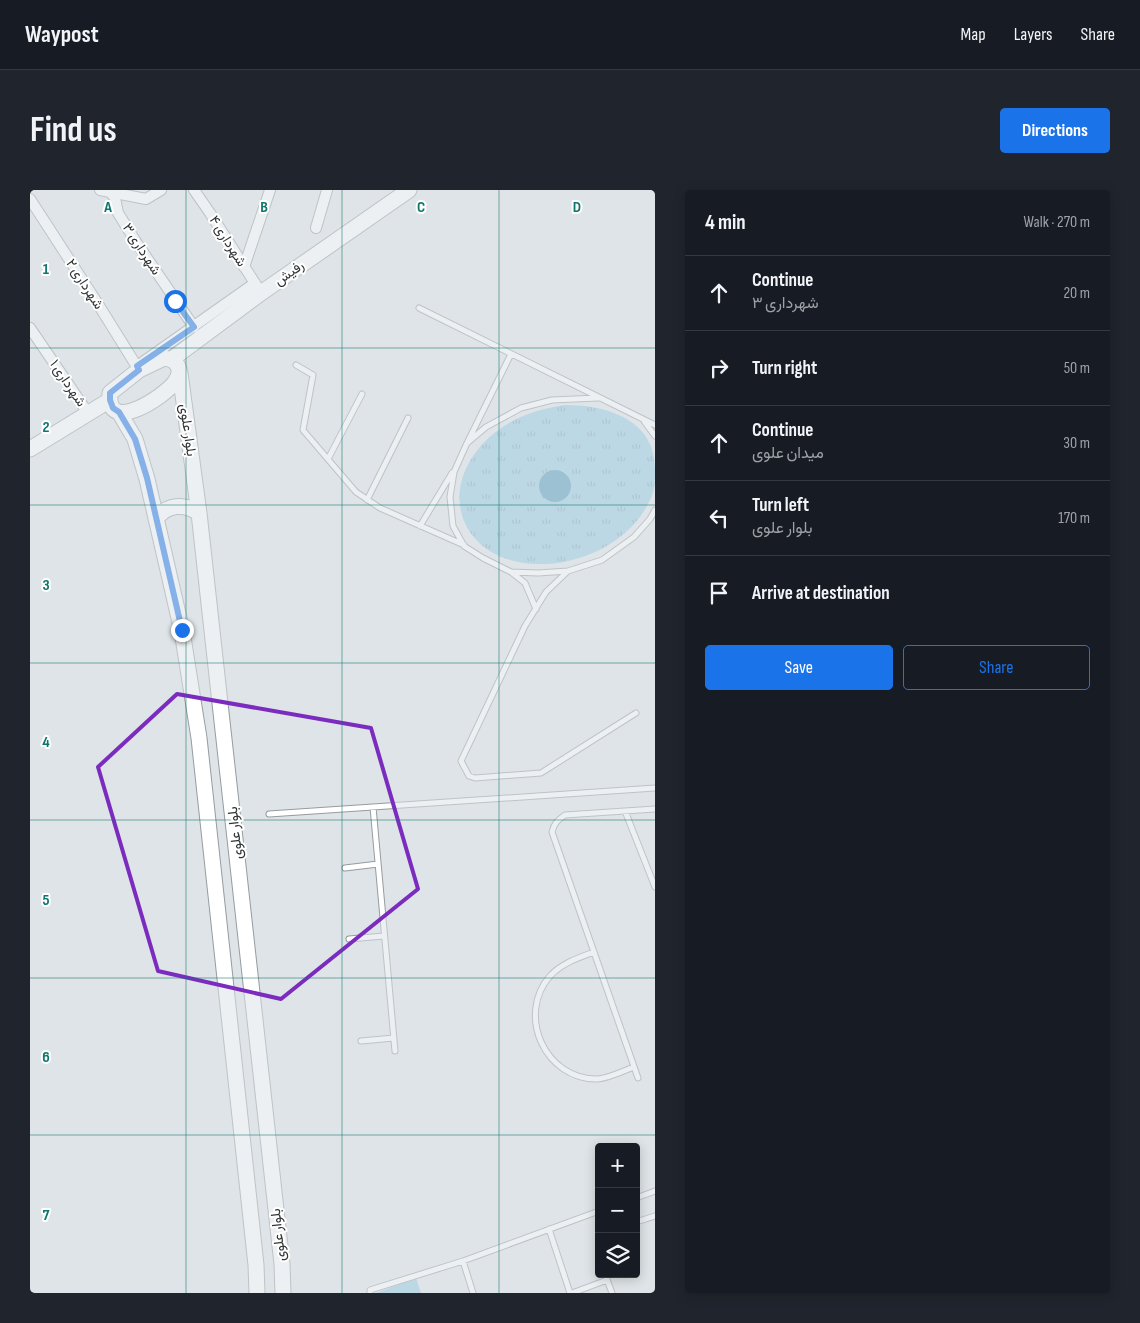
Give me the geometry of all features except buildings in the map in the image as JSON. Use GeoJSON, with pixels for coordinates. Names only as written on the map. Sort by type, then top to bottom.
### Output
{"type":"FeatureCollection","features":[{"type":"Feature","properties":{"kind":"main road","name":"رفیش"},"geometry":{"type":"LineString","coordinates":[[172,359],[258,288],[408,190]]}},
{"type":"Feature","properties":{"kind":"main road"},"geometry":{"type":"LineString","coordinates":[[30,449],[110,400],[110,393],[138,368],[164,358],[172,359],[178,365],[180,373],[175,383],[160,395],[135,410],[126,413],[119,412]]}},
{"type":"Feature","properties":{"kind":"main road","name":"بلوار علوی"},"geometry":{"type":"LineString","coordinates":[[180,373],[199,513],[282,1264],[283,1293]]}},
{"type":"Feature","properties":{"kind":"main road","name":"بلوار علوی"},"geometry":{"type":"LineString","coordinates":[[110,400],[113,408],[119,412],[135,439],[182,630],[199,738],[256,1265],[257,1293]]}},
{"type":"Feature","properties":{"kind":"main road"},"geometry":{"type":"LineString","coordinates":[[156,519],[160,513],[175,506],[192,508],[199,513]]}},
{"type":"Feature","properties":{"kind":"street"},"geometry":{"type":"LineString","coordinates":[[109,191],[146,199],[161,190]]}},
{"type":"Feature","properties":{"kind":"street","name":"شهرداری ۴"},"geometry":{"type":"LineString","coordinates":[[194,190],[258,288]]}},
{"type":"Feature","properties":{"kind":"street"},"geometry":{"type":"LineString","coordinates":[[244,268],[270,190]]}},
{"type":"Feature","properties":{"kind":"street"},"geometry":{"type":"LineString","coordinates":[[316,228],[327,190]]}},
{"type":"Feature","properties":{"kind":"street","name":"شهرداری ۳"},"geometry":{"type":"LineString","coordinates":[[109,191],[118,213],[136,242],[194,327]]}},
{"type":"Feature","properties":{"kind":"street","name":"شهرداری ۲"},"geometry":{"type":"LineString","coordinates":[[30,199],[138,368]]}},
{"type":"Feature","properties":{"kind":"street"},"geometry":{"type":"LineString","coordinates":[[138,368],[194,327],[258,288]]}},
{"type":"Feature","properties":{"kind":"street","name":"شهرداری ۱"},"geometry":{"type":"LineString","coordinates":[[30,328],[88,413]]}},
{"type":"Feature","properties":{"kind":"lane"},"geometry":{"type":"LineString","coordinates":[[420,308],[655,425]]}},
{"type":"Feature","properties":{"kind":"lane"},"geometry":{"type":"LineString","coordinates":[[420,526],[454,472],[511,354]]}},
{"type":"Feature","properties":{"kind":"lane"},"geometry":{"type":"LineString","coordinates":[[296,365],[313,375],[304,430],[356,492],[380,508],[464,546],[511,572],[524,583],[536,609]]}},
{"type":"Feature","properties":{"kind":"lane"},"geometry":{"type":"LineString","coordinates":[[328,459],[362,394]]}},
{"type":"Feature","properties":{"kind":"lane"},"geometry":{"type":"LineString","coordinates":[[467,443],[486,427],[521,408],[552,400],[598,398]]}},
{"type":"Feature","properties":{"kind":"lane"},"geometry":{"type":"LineString","coordinates":[[368,500],[408,418]]}},
{"type":"Feature","properties":{"kind":"lane"},"geometry":{"type":"LineString","coordinates":[[644,421],[655,436]]}},
{"type":"Feature","properties":{"kind":"lane"},"geometry":{"type":"LineString","coordinates":[[454,472],[450,497],[453,526],[464,546]]}},
{"type":"Feature","properties":{"kind":"lane"},"geometry":{"type":"LineString","coordinates":[[511,572],[568,571],[602,560],[634,537],[650,519],[655,510]]}},
{"type":"Feature","properties":{"kind":"lane"},"geometry":{"type":"LineString","coordinates":[[568,571],[546,592],[525,626],[461,761],[469,776],[474,778],[541,773],[636,713]]}},
{"type":"Feature","properties":{"kind":"lane"},"geometry":{"type":"LineString","coordinates":[[269,814],[655,788]]}},
{"type":"Feature","properties":{"kind":"lane"},"geometry":{"type":"LineString","coordinates":[[373,807],[395,1051]]}},
{"type":"Feature","properties":{"kind":"lane"},"geometry":{"type":"LineString","coordinates":[[638,1078],[552,832],[554,825],[565,815],[655,809]]}},
{"type":"Feature","properties":{"kind":"lane"},"geometry":{"type":"LineString","coordinates":[[625,811],[655,887]]}},
{"type":"Feature","properties":{"kind":"lane"},"geometry":{"type":"LineString","coordinates":[[345,868],[378,864]]}},
{"type":"Feature","properties":{"kind":"lane"},"geometry":{"type":"LineString","coordinates":[[349,938],[384,936]]}},
{"type":"Feature","properties":{"kind":"lane"},"geometry":{"type":"LineString","coordinates":[[594,952],[564,964],[544,984],[535,1012],[536,1031],[539,1040],[556,1064],[572,1074],[582,1077],[601,1079],[634,1067]]}},
{"type":"Feature","properties":{"kind":"lane"},"geometry":{"type":"LineString","coordinates":[[361,1040],[394,1038]]}},
{"type":"Feature","properties":{"kind":"lane"},"geometry":{"type":"LineString","coordinates":[[640,1197],[655,1191]]}},
{"type":"Feature","properties":{"kind":"lane"},"geometry":{"type":"LineString","coordinates":[[370,1293],[370,1290],[463,1261],[595,1212]]}},
{"type":"Feature","properties":{"kind":"lane"},"geometry":{"type":"LineString","coordinates":[[640,1221],[655,1216]]}},
{"type":"Feature","properties":{"kind":"lane"},"geometry":{"type":"LineString","coordinates":[[549,1229],[571,1293],[604,1278]]}},
{"type":"Feature","properties":{"kind":"lane"},"geometry":{"type":"LineString","coordinates":[[463,1261],[474,1293]]}},
{"type":"Feature","properties":{"kind":"lane"},"geometry":{"type":"LineString","coordinates":[[606,1278],[612,1293]]}},
{"type":"Feature","properties":{"kind":"highlighted area"},"geometry":{"type":"Polygon","coordinates":[[[177,694],[371,728],[418,889],[281,999],[158,971],[98,767],[177,694]]]}},
{"type":"Feature","properties":{"kind":"green space"},"geometry":{"type":"Polygon","coordinates":[[[565,405],[596,408],[625,418],[637,427],[647,438],[653,452],[655,473],[652,494],[640,517],[629,529],[601,549],[569,561],[552,564],[535,564],[508,559],[487,549],[472,535],[462,517],[460,497],[463,476],[474,455],[492,435],[508,423],[526,415],[565,405]],[[554,470],[541,480],[539,486],[542,495],[568,495],[568,481],[563,473],[554,470]]]}},
{"type":"Feature","properties":{"kind":"green space"},"geometry":{"type":"Polygon","coordinates":[[[416,1278],[421,1293],[376,1293],[416,1278]]]}},
{"type":"Feature","properties":{"kind":"shaded area"},"geometry":{"type":"Polygon","coordinates":[[[555,470],[566,475],[571,486],[566,497],[555,502],[544,497],[539,486],[544,475],[555,470]]]}},
{"type":"Feature","properties":{"kind":"route"},"geometry":{"type":"LineString","coordinates":[[175,301],[194,327],[137,366],[139,370],[110,393],[110,400],[113,408],[119,412],[135,439],[147,478],[182,630]]}}]}
